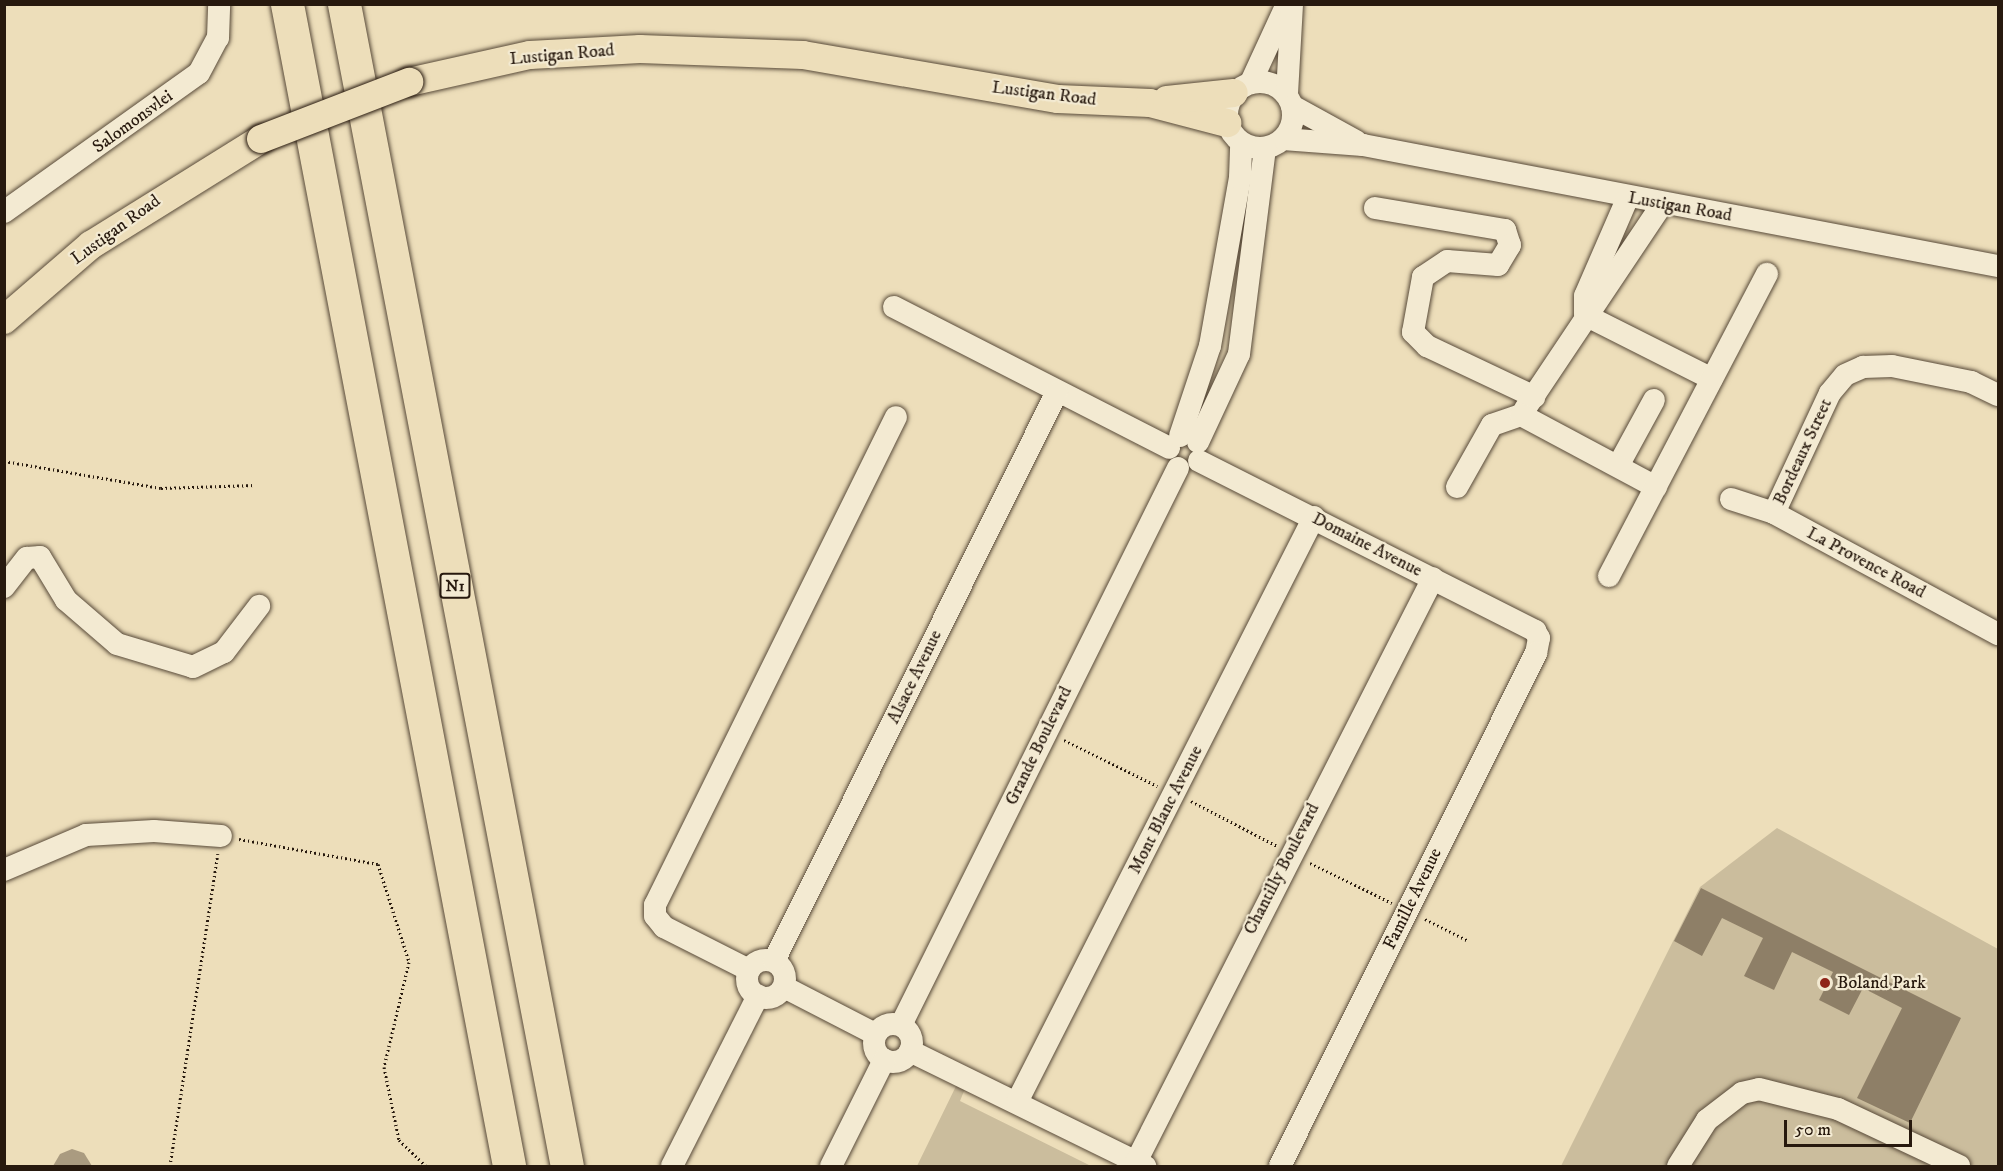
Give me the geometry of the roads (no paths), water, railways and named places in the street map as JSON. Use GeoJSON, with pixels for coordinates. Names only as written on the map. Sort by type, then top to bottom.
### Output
{"type":"FeatureCollection","features":[{"type":"Feature","properties":{"kind":"highway"},"geometry":{"type":"LineString","coordinates":[[287,4],[509,1167]]}},
{"type":"Feature","properties":{"kind":"highway","name":"N1"},"geometry":{"type":"LineString","coordinates":[[344,4],[567,1167]]}},
{"type":"Feature","properties":{"kind":"main road","name":"Lustigan Road"},"geometry":{"type":"LineString","coordinates":[[4,320],[91,244],[261,139],[409,82],[530,55],[685,50],[803,55],[1058,99],[1150,103],[1243,88]]}},
{"type":"Feature","properties":{"kind":"main road","name":"Lustigan Road"},"geometry":{"type":"LineString","coordinates":[[1150,103],[1234,133]]}},
{"type":"Feature","properties":{"kind":"street","name":"Salomonsvlei"},"geometry":{"type":"LineString","coordinates":[[4,212],[199,73],[218,38],[219,4]]}},
{"type":"Feature","properties":{"kind":"street"},"geometry":{"type":"LineString","coordinates":[[1185,451],[1219,301],[1234,133],[1243,88],[1287,4]]}},
{"type":"Feature","properties":{"kind":"street"},"geometry":{"type":"LineString","coordinates":[[1185,451],[1236,359],[1274,143],[1292,124],[1289,100],[1292,4]]}},
{"type":"Feature","properties":{"kind":"street"},"geometry":{"type":"LineString","coordinates":[[1243,88],[1271,83],[1289,100]]}},
{"type":"Feature","properties":{"kind":"street","name":"Lustigan Road"},"geometry":{"type":"LineString","coordinates":[[1289,100],[1363,145]]}},
{"type":"Feature","properties":{"kind":"street"},"geometry":{"type":"LineString","coordinates":[[1234,133],[1274,143]]}},
{"type":"Feature","properties":{"kind":"street","name":"Lustigan Road"},"geometry":{"type":"LineString","coordinates":[[1274,143],[1363,145],[1662,204],[1998,266]]}},
{"type":"Feature","properties":{"kind":"street"},"geometry":{"type":"LineString","coordinates":[[1585,315],[1585,296],[1628,197]]}},
{"type":"Feature","properties":{"kind":"street"},"geometry":{"type":"LineString","coordinates":[[1457,487],[1492,425],[1521,415],[1535,397],[1585,315],[1662,204]]}},
{"type":"Feature","properties":{"kind":"street"},"geometry":{"type":"LineString","coordinates":[[1375,208],[1505,230],[1510,245],[1498,265],[1447,261],[1424,276],[1413,332],[1427,346],[1535,397]]}},
{"type":"Feature","properties":{"kind":"street"},"geometry":{"type":"LineString","coordinates":[[1610,576],[1767,274]]}},
{"type":"Feature","properties":{"kind":"street"},"geometry":{"type":"LineString","coordinates":[[1219,301],[1247,306]]}},
{"type":"Feature","properties":{"kind":"street","name":"Domaine Avenue"},"geometry":{"type":"LineString","coordinates":[[894,307],[1057,392],[1185,451],[1535,630]]}},
{"type":"Feature","properties":{"kind":"street"},"geometry":{"type":"LineString","coordinates":[[1585,315],[1713,379]]}},
{"type":"Feature","properties":{"kind":"street"},"geometry":{"type":"LineString","coordinates":[[1209,352],[1236,359]]}},
{"type":"Feature","properties":{"kind":"street","name":"Bordeaux Street"},"geometry":{"type":"LineString","coordinates":[[1774,513],[1830,393],[1845,375],[1863,367],[1893,366],[1971,382],[1998,395]]}},
{"type":"Feature","properties":{"kind":"street","name":"Alsace Avenue"},"geometry":{"type":"LineString","coordinates":[[774,961],[1057,392]]}},
{"type":"Feature","properties":{"kind":"street"},"geometry":{"type":"LineString","coordinates":[[1618,466],[1654,399]]}},
{"type":"Feature","properties":{"kind":"street"},"geometry":{"type":"LineString","coordinates":[[1521,415],[1656,487]]}},
{"type":"Feature","properties":{"kind":"street"},"geometry":{"type":"LineString","coordinates":[[749,970],[664,927],[655,916],[655,905],[896,417]]}},
{"type":"Feature","properties":{"kind":"street","name":"Grande Boulevard"},"geometry":{"type":"LineString","coordinates":[[901,1025],[1185,451]]}},
{"type":"Feature","properties":{"kind":"street","name":"La Provence Road"},"geometry":{"type":"LineString","coordinates":[[1731,499],[1774,513],[1998,634]]}},
{"type":"Feature","properties":{"kind":"street","name":"Mont Blanc Avenue"},"geometry":{"type":"LineString","coordinates":[[1017,1102],[1314,517]]}},
{"type":"Feature","properties":{"kind":"street"},"geometry":{"type":"LineString","coordinates":[[4,587],[27,558],[40,557],[66,600],[108,638],[133,652],[193,667],[214,660],[259,606]]}},
{"type":"Feature","properties":{"kind":"street","name":"Chantilly Boulevard"},"geometry":{"type":"LineString","coordinates":[[1141,1164],[1290,852],[1433,578]]}},
{"type":"Feature","properties":{"kind":"street","name":"Famille Avenue"},"geometry":{"type":"LineString","coordinates":[[1280,1167],[1536,653],[1535,630]]}},
{"type":"Feature","properties":{"kind":"street"},"geometry":{"type":"LineString","coordinates":[[4,870],[86,835],[154,831],[221,836]]}},
{"type":"Feature","properties":{"kind":"street"},"geometry":{"type":"LineString","coordinates":[[774,961],[782,968],[784,987],[767,998],[758,996],[750,990],[749,970],[755,963],[774,961]]}},
{"type":"Feature","properties":{"kind":"street"},"geometry":{"type":"LineString","coordinates":[[784,987],[875,1034]]}},
{"type":"Feature","properties":{"kind":"street"},"geometry":{"type":"LineString","coordinates":[[672,1167],[758,996]]}},
{"type":"Feature","properties":{"kind":"street"},"geometry":{"type":"LineString","coordinates":[[875,1034],[891,1023],[901,1025],[912,1041],[910,1051],[903,1058],[884,1060]]}},
{"type":"Feature","properties":{"kind":"street"},"geometry":{"type":"LineString","coordinates":[[875,1034],[877,1053],[884,1060]]}},
{"type":"Feature","properties":{"kind":"street"},"geometry":{"type":"LineString","coordinates":[[910,1051],[1141,1164]]}},
{"type":"Feature","properties":{"kind":"street"},"geometry":{"type":"LineString","coordinates":[[831,1167],[884,1060]]}},
{"type":"Feature","properties":{"kind":"street"},"geometry":{"type":"LineString","coordinates":[[1678,1167],[1707,1120],[1742,1093],[1759,1089],[1838,1109],[1959,1167]]}},
{"type":"Feature","properties":{"kind":"place","name":"Boland Park"},"geometry":{"type":"Point","coordinates":[1825,983]}}]}
